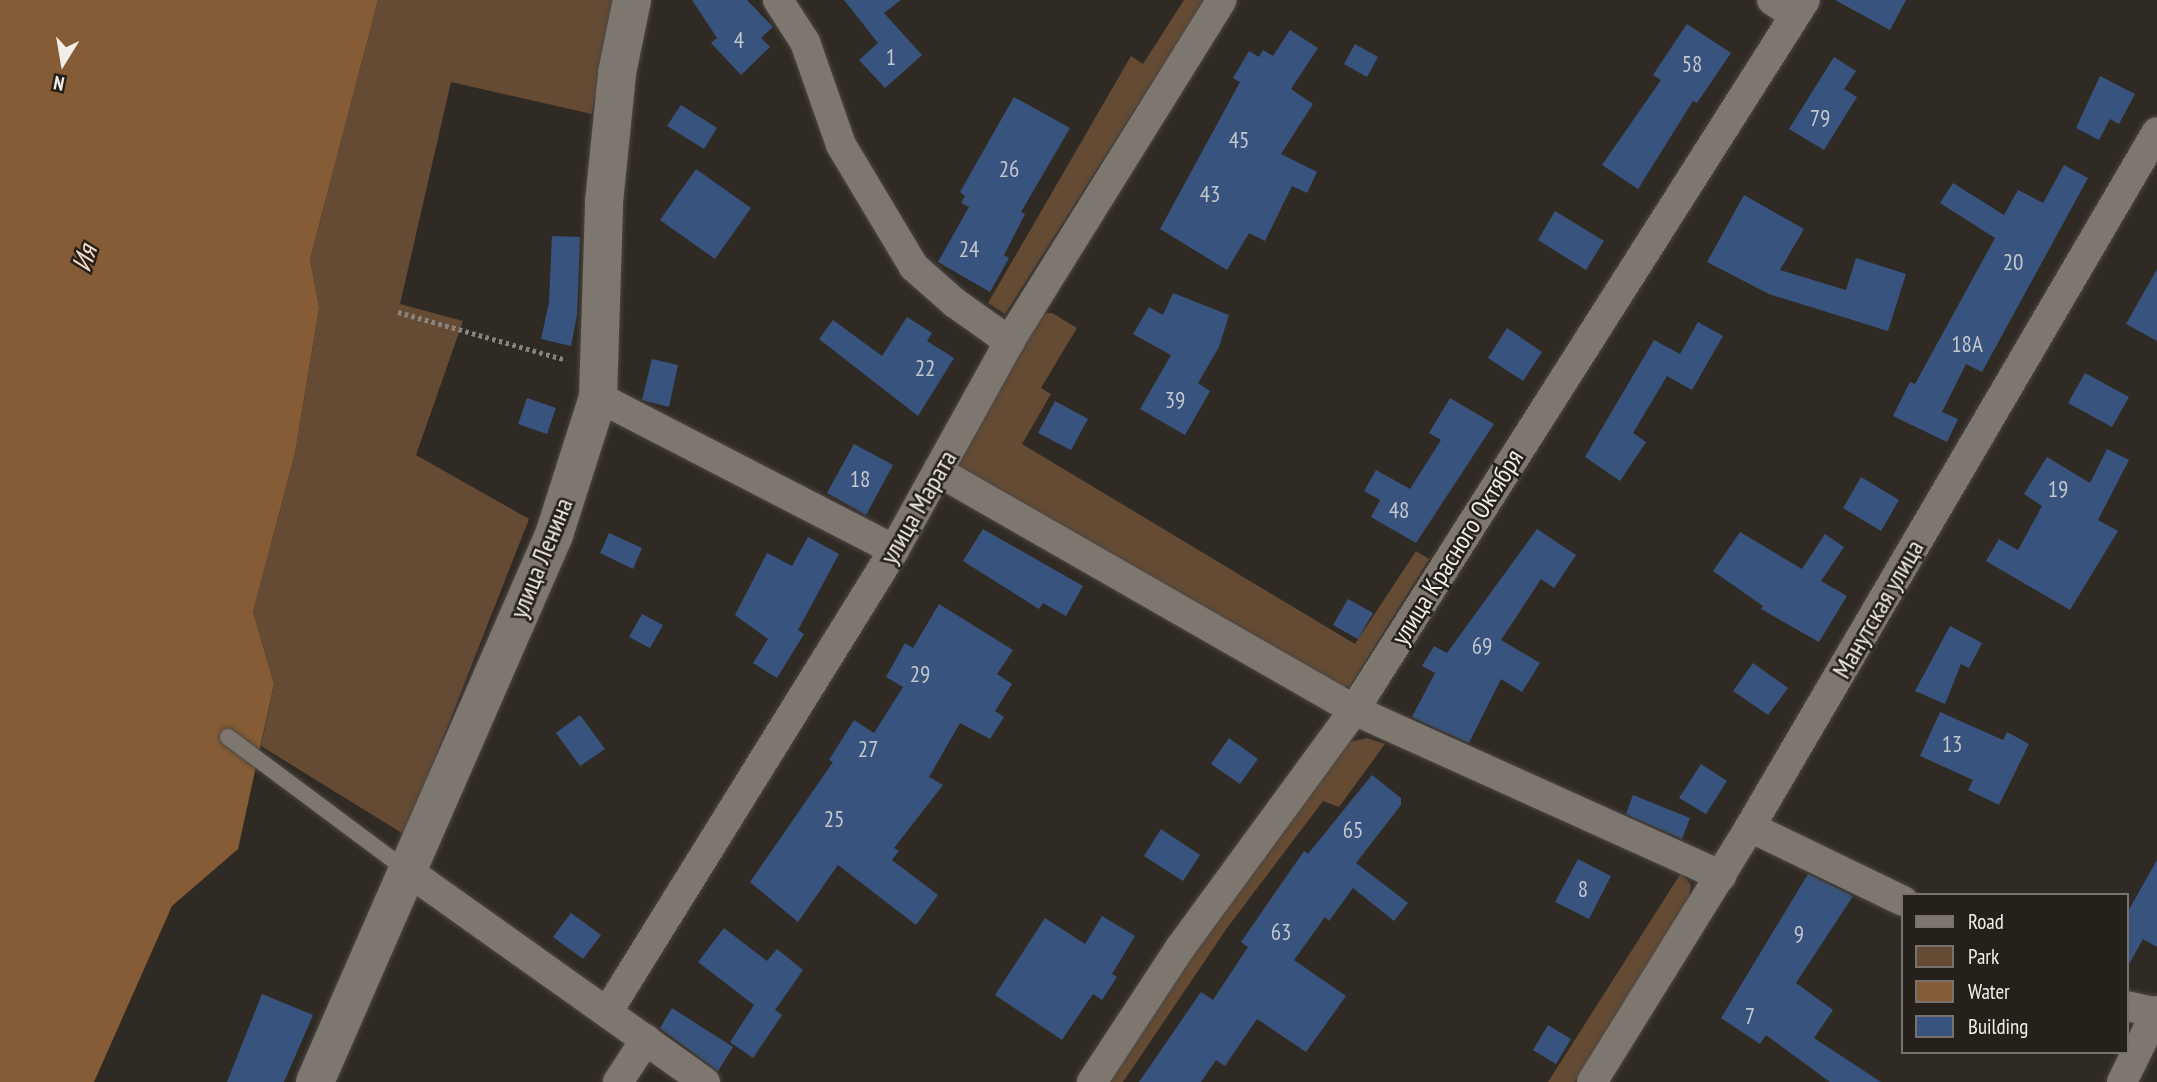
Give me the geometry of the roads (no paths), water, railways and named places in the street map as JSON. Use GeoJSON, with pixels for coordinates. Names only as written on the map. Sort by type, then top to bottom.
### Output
{"type":"FeatureCollection","features":[{"type":"Feature","properties":{"kind":"main road","name":"улица Ленина"},"geometry":{"type":"LineString","coordinates":[[315,1082],[405,869],[554,535],[599,384],[604,202],[617,73],[632,0]]}},
{"type":"Feature","properties":{"kind":"street"},"geometry":{"type":"LineString","coordinates":[[778,0],[805,42],[841,145],[914,267],[955,303],[1010,342]]}},
{"type":"Feature","properties":{"kind":"street","name":"улица Марата"},"geometry":{"type":"LineString","coordinates":[[608,1011],[894,550],[940,472],[1010,342],[1222,0]]}},
{"type":"Feature","properties":{"kind":"street","name":"улица Красного Октября"},"geometry":{"type":"LineString","coordinates":[[1092,1082],[1180,948],[1354,710],[1790,5]]}},
{"type":"Feature","properties":{"kind":"street","name":"Манутская улица"},"geometry":{"type":"LineString","coordinates":[[1592,1082],[1721,876],[2157,132]]}},
{"type":"Feature","properties":{"kind":"street"},"geometry":{"type":"LineString","coordinates":[[599,384],[894,550]]}},
{"type":"Feature","properties":{"kind":"street"},"geometry":{"type":"LineString","coordinates":[[940,472],[1354,710],[1721,876]]}},
{"type":"Feature","properties":{"kind":"street"},"geometry":{"type":"LineString","coordinates":[[1750,827],[1902,901]]}},
{"type":"Feature","properties":{"kind":"street"},"geometry":{"type":"LineString","coordinates":[[405,869],[705,1082]]}},
{"type":"Feature","properties":{"kind":"street"},"geometry":{"type":"LineString","coordinates":[[2122,1082],[2157,1012],[2129,1006]]}},
{"type":"Feature","properties":{"kind":"street"},"geometry":{"type":"LineString","coordinates":[[618,1082],[646,1039]]}},
{"type":"Feature","properties":{"kind":"lane"},"geometry":{"type":"LineString","coordinates":[[228,737],[405,869]]}},
{"type":"Feature","properties":{"kind":"water","name":"Ия"},"geometry":{"type":"Polygon","coordinates":[[[0,0],[378,0],[310,259],[319,308],[295,453],[253,612],[274,684],[238,849],[172,906],[94,1082],[0,1082],[0,0]]]}}]}
